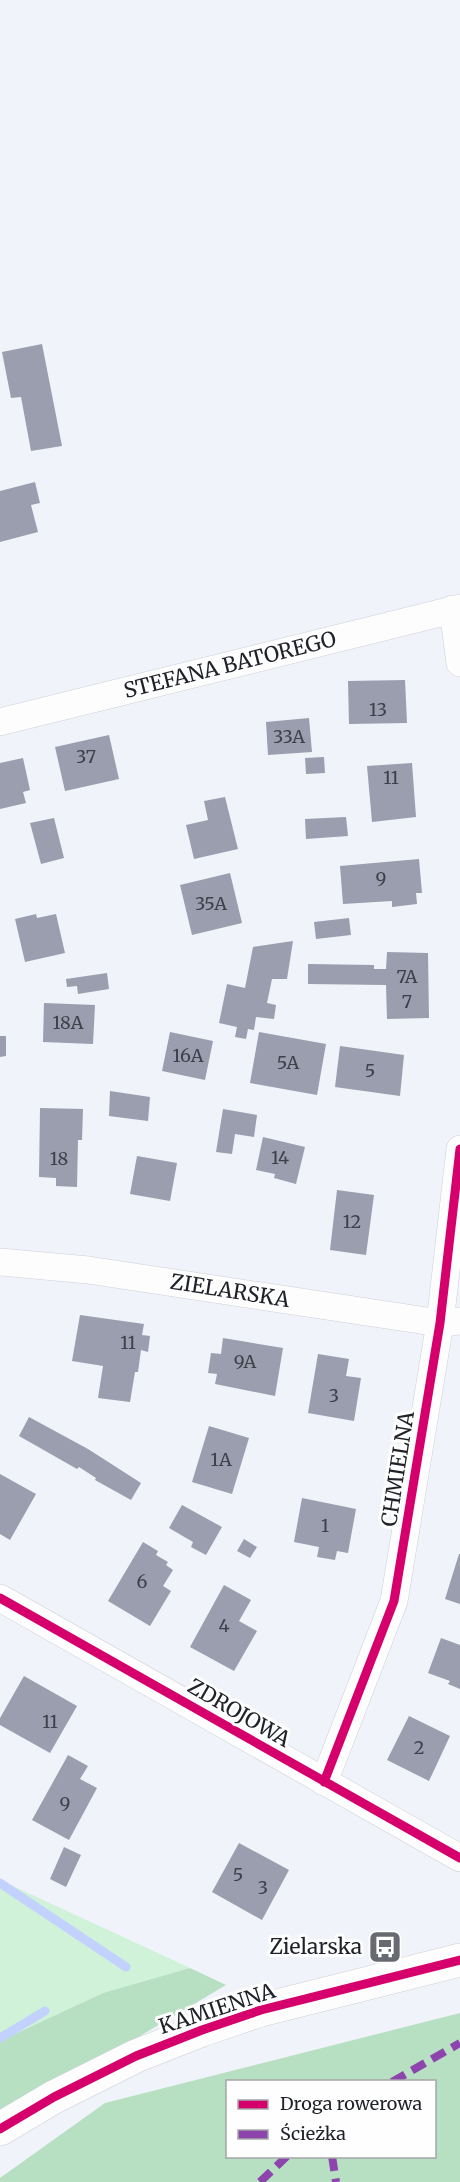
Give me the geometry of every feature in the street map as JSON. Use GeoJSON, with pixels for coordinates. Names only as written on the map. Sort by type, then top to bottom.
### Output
{"type":"FeatureCollection","features":[{"type":"Feature","properties":{"kind":"street"},"geometry":{"type":"LineString","coordinates":[[457,609],[460,663]]}},
{"type":"Feature","properties":{"kind":"street","name":"STEFANA BATOREGO"},"geometry":{"type":"LineString","coordinates":[[0,722],[457,609]]}},
{"type":"Feature","properties":{"kind":"street","name":"CHMIELNA"},"geometry":{"type":"LineString","coordinates":[[324,1782],[394,1601],[450,1322],[460,1149]]}},
{"type":"Feature","properties":{"kind":"street","name":"ZIELARSKA"},"geometry":{"type":"LineString","coordinates":[[0,1262],[88,1270],[450,1322]]}},
{"type":"Feature","properties":{"kind":"street","name":"ZDROJOWA"},"geometry":{"type":"LineString","coordinates":[[0,1598],[460,1858]]}},
{"type":"Feature","properties":{"kind":"street","name":"KAMIENNA"},"geometry":{"type":"LineString","coordinates":[[0,2129],[54,2097],[136,2056],[202,2030],[261,2010],[460,1960]]}},
{"type":"Feature","properties":{"kind":"green space"},"geometry":{"type":"Polygon","coordinates":[[[0,1880],[190,1968],[103,1993],[0,2041],[0,1880]]]}},
{"type":"Feature","properties":{"kind":"green space"},"geometry":{"type":"Polygon","coordinates":[[[190,1968],[226,1985],[0,2119],[0,2041],[103,1993],[190,1968]]]}},
{"type":"Feature","properties":{"kind":"green space"},"geometry":{"type":"Polygon","coordinates":[[[460,2013],[460,2182],[0,2182],[0,2178],[105,2103],[460,2013]]]}},
{"type":"Feature","properties":{"kind":"building"},"geometry":{"type":"Polygon","coordinates":[[[42,344],[62,446],[31,451],[21,397],[11,398],[2,352],[42,344]]]}},
{"type":"Feature","properties":{"kind":"building"},"geometry":{"type":"Polygon","coordinates":[[[35,482],[40,503],[31,505],[38,532],[0,542],[0,491],[35,482]]]}},
{"type":"Feature","properties":{"kind":"building"},"geometry":{"type":"Polygon","coordinates":[[[405,680],[407,723],[349,724],[348,681],[405,680]]]}},
{"type":"Feature","properties":{"kind":"building"},"geometry":{"type":"Polygon","coordinates":[[[309,718],[312,752],[268,755],[266,722],[309,718]]]}},
{"type":"Feature","properties":{"kind":"building"},"geometry":{"type":"Polygon","coordinates":[[[109,735],[119,779],[65,791],[55,747],[109,735]]]}},
{"type":"Feature","properties":{"kind":"building"},"geometry":{"type":"Polygon","coordinates":[[[324,757],[325,773],[306,774],[305,758],[324,757]]]}},
{"type":"Feature","properties":{"kind":"building"},"geometry":{"type":"Polygon","coordinates":[[[23,758],[30,790],[23,792],[26,803],[0,809],[0,763],[23,758]]]}},
{"type":"Feature","properties":{"kind":"building"},"geometry":{"type":"Polygon","coordinates":[[[412,763],[416,817],[372,822],[367,766],[412,763]]]}},
{"type":"Feature","properties":{"kind":"building"},"geometry":{"type":"Polygon","coordinates":[[[225,797],[238,849],[194,859],[186,825],[208,820],[204,801],[225,797]]]}},
{"type":"Feature","properties":{"kind":"building"},"geometry":{"type":"Polygon","coordinates":[[[346,817],[348,836],[306,839],[305,819],[346,817]]]}},
{"type":"Feature","properties":{"kind":"building"},"geometry":{"type":"Polygon","coordinates":[[[54,818],[64,858],[41,864],[30,823],[54,818]]]}},
{"type":"Feature","properties":{"kind":"building"},"geometry":{"type":"Polygon","coordinates":[[[419,859],[422,893],[416,893],[417,904],[392,907],[392,901],[343,904],[340,866],[419,859]]]}},
{"type":"Feature","properties":{"kind":"building"},"geometry":{"type":"Polygon","coordinates":[[[230,873],[242,923],[192,935],[180,885],[230,873]]]}},
{"type":"Feature","properties":{"kind":"building"},"geometry":{"type":"Polygon","coordinates":[[[36,914],[37,918],[56,914],[65,953],[25,962],[15,919],[36,914]]]}},
{"type":"Feature","properties":{"kind":"building"},"geometry":{"type":"Polygon","coordinates":[[[349,918],[351,935],[316,939],[314,922],[349,918]]]}},
{"type":"Feature","properties":{"kind":"building"},"geometry":{"type":"Polygon","coordinates":[[[293,941],[287,979],[272,979],[267,1003],[276,1005],[274,1019],[256,1017],[254,1030],[248,1029],[246,1039],[235,1037],[237,1027],[219,1023],[227,984],[245,988],[253,947],[293,941]]]}},
{"type":"Feature","properties":{"kind":"building"},"geometry":{"type":"Polygon","coordinates":[[[387,952],[428,953],[429,1018],[387,1019],[386,985],[308,984],[308,964],[374,965],[374,969],[386,969],[387,952]]]}},
{"type":"Feature","properties":{"kind":"building"},"geometry":{"type":"Polygon","coordinates":[[[107,973],[109,989],[78,994],[77,986],[67,987],[66,979],[107,973]]]}},
{"type":"Feature","properties":{"kind":"building"},"geometry":{"type":"Polygon","coordinates":[[[44,1003],[95,1005],[93,1044],[43,1042],[44,1003]]]}},
{"type":"Feature","properties":{"kind":"building"},"geometry":{"type":"Polygon","coordinates":[[[170,1032],[213,1041],[205,1080],[162,1071],[170,1032]]]}},
{"type":"Feature","properties":{"kind":"building"},"geometry":{"type":"Polygon","coordinates":[[[259,1032],[326,1044],[317,1095],[250,1083],[259,1032]]]}},
{"type":"Feature","properties":{"kind":"building"},"geometry":{"type":"Polygon","coordinates":[[[0,1036],[6,1036],[6,1056],[0,1057],[0,1036]]]}},
{"type":"Feature","properties":{"kind":"building"},"geometry":{"type":"Polygon","coordinates":[[[340,1046],[404,1055],[400,1096],[335,1087],[340,1046]]]}},
{"type":"Feature","properties":{"kind":"building"},"geometry":{"type":"Polygon","coordinates":[[[110,1091],[150,1097],[148,1121],[109,1116],[110,1091]]]}},
{"type":"Feature","properties":{"kind":"building"},"geometry":{"type":"Polygon","coordinates":[[[40,1108],[83,1109],[82,1140],[78,1140],[77,1187],[56,1186],[56,1178],[39,1177],[40,1108]]]}},
{"type":"Feature","properties":{"kind":"building"},"geometry":{"type":"Polygon","coordinates":[[[223,1109],[257,1115],[254,1137],[235,1134],[232,1154],[216,1152],[223,1109]]]}},
{"type":"Feature","properties":{"kind":"building"},"geometry":{"type":"Polygon","coordinates":[[[263,1137],[305,1147],[296,1184],[274,1178],[275,1174],[256,1170],[263,1137]]]}},
{"type":"Feature","properties":{"kind":"building"},"geometry":{"type":"Polygon","coordinates":[[[137,1156],[177,1163],[170,1201],[130,1194],[137,1156]]]}},
{"type":"Feature","properties":{"kind":"building"},"geometry":{"type":"Polygon","coordinates":[[[337,1190],[374,1195],[366,1255],[330,1250],[337,1190]]]}},
{"type":"Feature","properties":{"kind":"building"},"geometry":{"type":"Polygon","coordinates":[[[80,1315],[144,1324],[142,1335],[150,1336],[148,1352],[141,1350],[130,1402],[98,1398],[103,1366],[72,1361],[80,1315]]]}},
{"type":"Feature","properties":{"kind":"building"},"geometry":{"type":"Polygon","coordinates":[[[223,1338],[283,1348],[275,1396],[215,1384],[217,1374],[208,1373],[211,1353],[221,1354],[223,1338]]]}},
{"type":"Feature","properties":{"kind":"building"},"geometry":{"type":"Polygon","coordinates":[[[318,1354],[349,1359],[346,1376],[361,1378],[354,1421],[308,1413],[318,1354]]]}},
{"type":"Feature","properties":{"kind":"building"},"geometry":{"type":"Polygon","coordinates":[[[29,1417],[88,1449],[141,1483],[131,1500],[95,1480],[96,1478],[79,1467],[77,1469],[19,1436],[29,1417]]]}},
{"type":"Feature","properties":{"kind":"building"},"geometry":{"type":"Polygon","coordinates":[[[209,1426],[249,1438],[232,1494],[192,1482],[209,1426]]]}},
{"type":"Feature","properties":{"kind":"building"},"geometry":{"type":"Polygon","coordinates":[[[0,1474],[36,1494],[10,1540],[0,1534],[0,1474]]]}},
{"type":"Feature","properties":{"kind":"building"},"geometry":{"type":"Polygon","coordinates":[[[302,1498],[356,1509],[348,1553],[337,1551],[335,1560],[317,1557],[319,1547],[294,1542],[302,1498]]]}},
{"type":"Feature","properties":{"kind":"building"},"geometry":{"type":"Polygon","coordinates":[[[182,1505],[222,1527],[206,1555],[191,1547],[193,1542],[169,1528],[182,1505]]]}},
{"type":"Feature","properties":{"kind":"building"},"geometry":{"type":"Polygon","coordinates":[[[244,1539],[257,1547],[250,1558],[237,1551],[244,1539]]]}},
{"type":"Feature","properties":{"kind":"building"},"geometry":{"type":"Polygon","coordinates":[[[143,1542],[158,1551],[156,1555],[168,1562],[166,1565],[173,1570],[163,1586],[171,1591],[150,1626],[108,1601],[143,1542]]]}},
{"type":"Feature","properties":{"kind":"building"},"geometry":{"type":"Polygon","coordinates":[[[460,1554],[460,1604],[445,1599],[460,1554]]]}},
{"type":"Feature","properties":{"kind":"building"},"geometry":{"type":"Polygon","coordinates":[[[224,1585],[251,1600],[239,1621],[257,1631],[234,1671],[190,1647],[224,1585]]]}},
{"type":"Feature","properties":{"kind":"building"},"geometry":{"type":"Polygon","coordinates":[[[441,1638],[460,1645],[460,1689],[448,1684],[450,1681],[428,1673],[441,1638]]]}},
{"type":"Feature","properties":{"kind":"building"},"geometry":{"type":"Polygon","coordinates":[[[24,1676],[77,1706],[50,1753],[0,1725],[0,1718],[24,1676]]]}},
{"type":"Feature","properties":{"kind":"building"},"geometry":{"type":"Polygon","coordinates":[[[409,1716],[450,1736],[429,1781],[387,1760],[409,1716]]]}},
{"type":"Feature","properties":{"kind":"building"},"geometry":{"type":"Polygon","coordinates":[[[68,1755],[88,1766],[80,1779],[97,1788],[69,1840],[32,1820],[68,1755]]]}},
{"type":"Feature","properties":{"kind":"building"},"geometry":{"type":"Polygon","coordinates":[[[239,1843],[289,1870],[262,1920],[212,1892],[239,1843]]]}},
{"type":"Feature","properties":{"kind":"building"},"geometry":{"type":"Polygon","coordinates":[[[64,1847],[81,1855],[66,1887],[50,1879],[64,1847]]]}},
{"type":"Feature","properties":{"kind":"waterway"},"geometry":{"type":"LineString","coordinates":[[0,1883],[126,1967]]}},
{"type":"Feature","properties":{"kind":"waterway"},"geometry":{"type":"LineString","coordinates":[[0,2038],[45,2011]]}},
{"type":"Feature","properties":{"kind":"marked path"},"geometry":{"type":"LineString","coordinates":[[395,2080],[460,2043]]}},
{"type":"Feature","properties":{"kind":"marked path"},"geometry":{"type":"LineString","coordinates":[[260,2182],[285,2158]]}},
{"type":"Feature","properties":{"kind":"marked path"},"geometry":{"type":"LineString","coordinates":[[332,2158],[336,2182]]}},
{"type":"Feature","properties":{"kind":"cycle path"},"geometry":{"type":"LineString","coordinates":[[324,1782],[394,1601],[440,1323],[460,1149]]}},
{"type":"Feature","properties":{"kind":"cycle path"},"geometry":{"type":"LineString","coordinates":[[0,1598],[460,1858]]}},
{"type":"Feature","properties":{"kind":"cycle path"},"geometry":{"type":"LineString","coordinates":[[0,2129],[54,2097],[136,2056],[202,2030],[261,2010],[460,1960]]}},
{"type":"Feature","properties":{"kind":"place","name":"Zielarska"},"geometry":{"type":"Point","coordinates":[385,1947]}}]}
